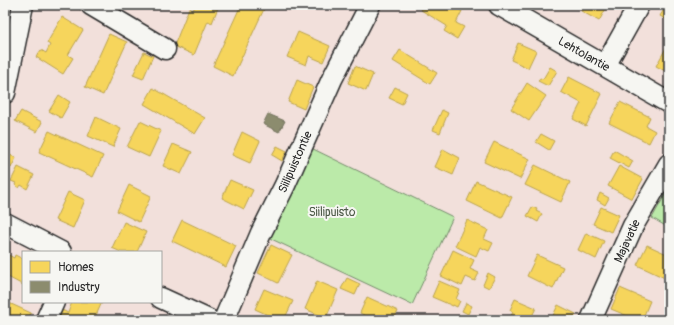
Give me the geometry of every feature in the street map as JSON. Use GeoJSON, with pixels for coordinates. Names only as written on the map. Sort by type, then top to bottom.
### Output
{"type":"FeatureCollection","features":[{"type":"Feature","properties":{"kind":"street"},"geometry":{"type":"LineString","coordinates":[[5,93],[10,42],[23,5]]}},
{"type":"Feature","properties":{"kind":"street"},"geometry":{"type":"LineString","coordinates":[[91,5],[165,49]]}},
{"type":"Feature","properties":{"kind":"street","name":"Siilipuistontie"},"geometry":{"type":"LineString","coordinates":[[224,320],[261,233],[285,185],[332,79],[370,5]]}},
{"type":"Feature","properties":{"kind":"street","name":"Lehtolantie"},"geometry":{"type":"LineString","coordinates":[[499,5],[669,103]]}},
{"type":"Feature","properties":{"kind":"street"},"geometry":{"type":"LineString","coordinates":[[605,66],[639,5]]}},
{"type":"Feature","properties":{"kind":"street","name":"Majavatie"},"geometry":{"type":"LineString","coordinates":[[591,320],[633,226],[669,164]]}},
{"type":"Feature","properties":{"kind":"street"},"geometry":{"type":"LineString","coordinates":[[5,223],[59,251]]}},
{"type":"Feature","properties":{"kind":"street"},"geometry":{"type":"LineString","coordinates":[[162,298],[208,320]]}},
{"type":"Feature","properties":{"kind":"street"},"geometry":{"type":"LineString","coordinates":[[46,320],[54,303]]}},
{"type":"Feature","properties":{"kind":"green space","name":"Siilipuisto"},"geometry":{"type":"Polygon","coordinates":[[[307,146],[453,217],[412,305],[265,236],[307,146]]]}},
{"type":"Feature","properties":{"kind":"green space"},"geometry":{"type":"Polygon","coordinates":[[[669,188],[669,228],[652,218],[669,188]]]}},
{"type":"Feature","properties":{"kind":"building: Homes"},"geometry":{"type":"Polygon","coordinates":[[[196,5],[219,5],[212,23],[208,21],[194,55],[174,46],[189,8],[193,10],[196,5]]]}},
{"type":"Feature","properties":{"kind":"building: Homes"},"geometry":{"type":"Polygon","coordinates":[[[241,5],[255,5],[264,9],[233,76],[213,66],[241,5]]]}},
{"type":"Feature","properties":{"kind":"building: Homes"},"geometry":{"type":"Polygon","coordinates":[[[424,5],[451,5],[462,11],[456,23],[464,27],[457,39],[444,31],[447,26],[421,10],[424,5]]]}},
{"type":"Feature","properties":{"kind":"building: Homes"},"geometry":{"type":"Polygon","coordinates":[[[584,5],[608,5],[599,21],[581,11],[584,5]]]}},
{"type":"Feature","properties":{"kind":"building: Homes"},"geometry":{"type":"Polygon","coordinates":[[[666,6],[669,8],[669,21],[660,16],[666,6]]]}},
{"type":"Feature","properties":{"kind":"building: Homes"},"geometry":{"type":"Polygon","coordinates":[[[62,17],[83,30],[68,55],[73,58],[63,74],[36,57],[41,50],[46,53],[50,45],[47,43],[62,17]]]}},
{"type":"Feature","properties":{"kind":"building: Homes"},"geometry":{"type":"Polygon","coordinates":[[[298,32],[330,46],[323,62],[309,56],[306,65],[287,57],[298,32]]]}},
{"type":"Feature","properties":{"kind":"building: Homes"},"geometry":{"type":"Polygon","coordinates":[[[109,34],[127,42],[103,95],[85,87],[109,34]]]}},
{"type":"Feature","properties":{"kind":"building: Homes"},"geometry":{"type":"Polygon","coordinates":[[[518,43],[536,51],[528,68],[511,60],[518,43]]]}},
{"type":"Feature","properties":{"kind":"building: Homes"},"geometry":{"type":"Polygon","coordinates":[[[666,48],[669,49],[669,73],[656,66],[666,48]]]}},
{"type":"Feature","properties":{"kind":"building: Homes"},"geometry":{"type":"Polygon","coordinates":[[[400,50],[437,73],[430,84],[393,61],[400,50]]]}},
{"type":"Feature","properties":{"kind":"building: Homes"},"geometry":{"type":"Polygon","coordinates":[[[144,52],[153,56],[143,79],[133,75],[144,52]]]}},
{"type":"Feature","properties":{"kind":"building: Homes"},"geometry":{"type":"Polygon","coordinates":[[[355,66],[373,74],[366,91],[348,83],[355,66]]]}},
{"type":"Feature","properties":{"kind":"building: Homes"},"geometry":{"type":"Polygon","coordinates":[[[550,67],[557,71],[548,86],[538,81],[540,78],[543,79],[550,67]]]}},
{"type":"Feature","properties":{"kind":"building: Homes"},"geometry":{"type":"Polygon","coordinates":[[[569,77],[602,94],[586,126],[573,119],[581,103],[561,92],[569,77]]]}},
{"type":"Feature","properties":{"kind":"building: Homes"},"geometry":{"type":"Polygon","coordinates":[[[297,80],[313,87],[304,109],[288,102],[297,80]]]}},
{"type":"Feature","properties":{"kind":"building: Homes"},"geometry":{"type":"Polygon","coordinates":[[[527,83],[546,96],[529,121],[511,109],[527,83]]]}},
{"type":"Feature","properties":{"kind":"building: Homes"},"geometry":{"type":"Polygon","coordinates":[[[395,87],[407,93],[402,104],[389,98],[395,87]]]}},
{"type":"Feature","properties":{"kind":"building: Homes"},"geometry":{"type":"Polygon","coordinates":[[[153,88],[205,118],[195,134],[144,104],[153,88]]]}},
{"type":"Feature","properties":{"kind":"building: Homes"},"geometry":{"type":"Polygon","coordinates":[[[59,95],[70,102],[61,118],[49,111],[59,95]]]}},
{"type":"Feature","properties":{"kind":"building: Homes"},"geometry":{"type":"Polygon","coordinates":[[[620,102],[650,117],[646,126],[655,131],[649,143],[609,123],[620,102]]]}},
{"type":"Feature","properties":{"kind":"building: Homes"},"geometry":{"type":"Polygon","coordinates":[[[442,110],[448,113],[440,133],[433,130],[442,110]]]}},
{"type":"Feature","properties":{"kind":"building: Homes"},"geometry":{"type":"Polygon","coordinates":[[[21,111],[42,122],[37,132],[15,121],[21,111]]]}},
{"type":"Feature","properties":{"kind":"building: Homes"},"geometry":{"type":"Polygon","coordinates":[[[96,117],[121,129],[113,147],[88,136],[96,117]]]}},
{"type":"Feature","properties":{"kind":"building: Homes"},"geometry":{"type":"Polygon","coordinates":[[[140,121],[161,131],[149,157],[127,147],[140,121]]]}},
{"type":"Feature","properties":{"kind":"building: Homes"},"geometry":{"type":"Polygon","coordinates":[[[49,131],[103,156],[93,177],[39,152],[49,131]]]}},
{"type":"Feature","properties":{"kind":"building: Homes"},"geometry":{"type":"Polygon","coordinates":[[[242,132],[260,141],[250,163],[232,155],[242,132]]]}},
{"type":"Feature","properties":{"kind":"building: Homes"},"geometry":{"type":"Polygon","coordinates":[[[541,134],[554,141],[549,150],[536,142],[541,134]]]}},
{"type":"Feature","properties":{"kind":"building: Homes"},"geometry":{"type":"Polygon","coordinates":[[[494,142],[530,159],[520,179],[484,162],[494,142]]]}},
{"type":"Feature","properties":{"kind":"building: Homes"},"geometry":{"type":"Polygon","coordinates":[[[173,144],[192,152],[181,174],[163,166],[173,144]]]}},
{"type":"Feature","properties":{"kind":"building: Homes"},"geometry":{"type":"Polygon","coordinates":[[[277,146],[287,151],[282,161],[272,155],[277,146]]]}},
{"type":"Feature","properties":{"kind":"building: Homes"},"geometry":{"type":"Polygon","coordinates":[[[443,149],[460,158],[453,175],[435,167],[443,149]]]}},
{"type":"Feature","properties":{"kind":"building: Homes"},"geometry":{"type":"Polygon","coordinates":[[[614,150],[633,161],[629,168],[610,158],[614,150]]]}},
{"type":"Feature","properties":{"kind":"building: Homes"},"geometry":{"type":"Polygon","coordinates":[[[5,155],[9,157],[10,155],[16,158],[11,168],[5,165],[5,155]]]}},
{"type":"Feature","properties":{"kind":"building: Homes"},"geometry":{"type":"Polygon","coordinates":[[[535,165],[570,182],[561,202],[525,185],[535,165]]]}},
{"type":"Feature","properties":{"kind":"building: Homes"},"geometry":{"type":"Polygon","coordinates":[[[619,166],[643,179],[632,199],[608,186],[619,166]]]}},
{"type":"Feature","properties":{"kind":"building: Homes"},"geometry":{"type":"Polygon","coordinates":[[[18,167],[34,175],[27,189],[21,185],[19,188],[15,185],[16,183],[11,181],[18,167]]]}},
{"type":"Feature","properties":{"kind":"building: Homes"},"geometry":{"type":"Polygon","coordinates":[[[230,180],[253,190],[244,209],[222,198],[230,180]]]}},
{"type":"Feature","properties":{"kind":"building: Homes"},"geometry":{"type":"Polygon","coordinates":[[[476,181],[512,197],[502,218],[467,201],[476,181]]]}},
{"type":"Feature","properties":{"kind":"building: Homes"},"geometry":{"type":"Polygon","coordinates":[[[129,185],[151,196],[139,222],[117,211],[129,185]]]}},
{"type":"Feature","properties":{"kind":"building: Homes"},"geometry":{"type":"Polygon","coordinates":[[[68,192],[85,200],[73,228],[55,220],[68,192]]]}},
{"type":"Feature","properties":{"kind":"building: Homes"},"geometry":{"type":"Polygon","coordinates":[[[600,193],[609,198],[605,205],[597,200],[600,193]]]}},
{"type":"Feature","properties":{"kind":"building: Homes"},"geometry":{"type":"Polygon","coordinates":[[[532,207],[537,209],[536,211],[542,214],[538,222],[527,216],[532,207]]]}},
{"type":"Feature","properties":{"kind":"building: Homes"},"geometry":{"type":"Polygon","coordinates":[[[601,207],[619,215],[611,232],[593,224],[601,207]]]}},
{"type":"Feature","properties":{"kind":"building: Homes"},"geometry":{"type":"Polygon","coordinates":[[[182,220],[236,246],[226,267],[172,241],[182,220]]]}},
{"type":"Feature","properties":{"kind":"building: Homes"},"geometry":{"type":"Polygon","coordinates":[[[467,220],[488,230],[484,239],[493,243],[489,251],[480,247],[476,256],[455,246],[467,220]]]}},
{"type":"Feature","properties":{"kind":"building: Homes"},"geometry":{"type":"Polygon","coordinates":[[[124,222],[146,232],[137,251],[119,251],[112,248],[124,222]]]}},
{"type":"Feature","properties":{"kind":"building: Homes"},"geometry":{"type":"Polygon","coordinates":[[[586,233],[604,241],[596,259],[578,250],[586,233]]]}},
{"type":"Feature","properties":{"kind":"building: Homes"},"geometry":{"type":"Polygon","coordinates":[[[271,245],[292,255],[278,283],[258,273],[271,245]]]}},
{"type":"Feature","properties":{"kind":"building: Homes"},"geometry":{"type":"Polygon","coordinates":[[[647,245],[669,255],[669,280],[637,265],[647,245]]]}},
{"type":"Feature","properties":{"kind":"building: Homes"},"geometry":{"type":"Polygon","coordinates":[[[453,250],[474,260],[470,269],[479,273],[475,281],[466,277],[462,286],[441,276],[453,250]]]}},
{"type":"Feature","properties":{"kind":"building: Homes"},"geometry":{"type":"Polygon","coordinates":[[[5,253],[14,258],[15,255],[22,258],[22,284],[6,276],[5,278],[5,253]]]}},
{"type":"Feature","properties":{"kind":"building: Homes"},"geometry":{"type":"Polygon","coordinates":[[[537,255],[563,267],[553,289],[527,276],[537,255]]]}},
{"type":"Feature","properties":{"kind":"building: Homes"},"geometry":{"type":"Polygon","coordinates":[[[488,273],[495,277],[489,288],[483,285],[488,273]]]}},
{"type":"Feature","properties":{"kind":"building: Homes"},"geometry":{"type":"Polygon","coordinates":[[[347,278],[360,284],[355,295],[341,289],[347,278]]]}},
{"type":"Feature","properties":{"kind":"building: Homes"},"geometry":{"type":"Polygon","coordinates":[[[317,281],[338,290],[326,318],[305,309],[317,281]]]}},
{"type":"Feature","properties":{"kind":"building: Homes"},"geometry":{"type":"Polygon","coordinates":[[[439,281],[460,290],[456,299],[460,301],[457,307],[432,297],[439,281]]]}},
{"type":"Feature","properties":{"kind":"building: Homes"},"geometry":{"type":"Polygon","coordinates":[[[620,288],[650,301],[642,320],[637,320],[611,309],[620,288]]]}},
{"type":"Feature","properties":{"kind":"building: Homes"},"geometry":{"type":"Polygon","coordinates":[[[264,289],[293,301],[284,320],[279,320],[255,309],[264,289]]]}},
{"type":"Feature","properties":{"kind":"building: Homes"},"geometry":{"type":"Polygon","coordinates":[[[367,297],[398,311],[394,320],[371,320],[360,313],[367,297]]]}},
{"type":"Feature","properties":{"kind":"building: Homes"},"geometry":{"type":"Polygon","coordinates":[[[515,299],[536,308],[530,320],[509,320],[513,312],[510,310],[515,299]]]}},
{"type":"Feature","properties":{"kind":"building: Homes"},"geometry":{"type":"Polygon","coordinates":[[[9,303],[31,313],[28,320],[5,320],[5,311],[9,303]]]}},
{"type":"Feature","properties":{"kind":"building: Homes"},"geometry":{"type":"Polygon","coordinates":[[[72,303],[102,303],[94,320],[58,320],[62,310],[68,313],[72,303]]]}},
{"type":"Feature","properties":{"kind":"building: Homes"},"geometry":{"type":"Polygon","coordinates":[[[466,303],[472,306],[468,314],[462,311],[466,303]]]}},
{"type":"Feature","properties":{"kind":"building: Homes"},"geometry":{"type":"Polygon","coordinates":[[[558,305],[576,314],[573,320],[551,320],[558,305]]]}},
{"type":"Feature","properties":{"kind":"building: Industry"},"geometry":{"type":"Polygon","coordinates":[[[268,114],[285,121],[279,132],[263,124],[268,114]]]}}]}
